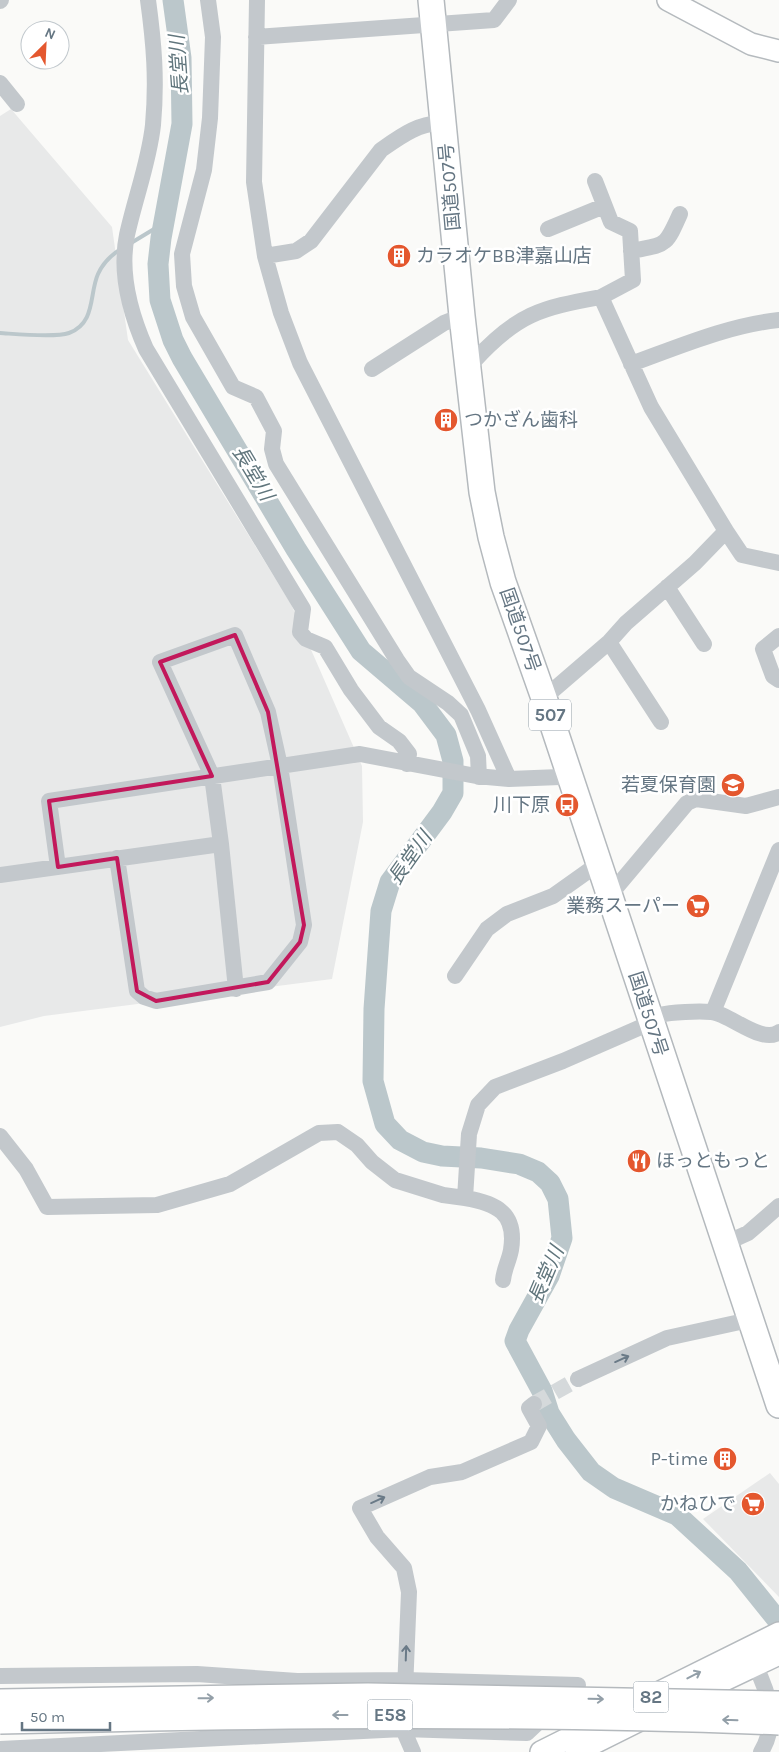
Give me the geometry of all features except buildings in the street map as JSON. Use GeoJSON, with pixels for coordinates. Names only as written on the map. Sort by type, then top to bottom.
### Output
{"type":"FeatureCollection","features":[{"type":"Feature","properties":{"kind":"highway","name":"国道507号"},"geometry":{"type":"LineString","coordinates":[[433,12],[476,448],[491,537],[503,582],[544,698],[779,1406]]}},
{"type":"Feature","properties":{"kind":"highway","name":"E58"},"geometry":{"type":"LineString","coordinates":[[0,1702],[368,1696],[779,1704]]}},
{"type":"Feature","properties":{"kind":"highway","name":"E58"},"geometry":{"type":"LineString","coordinates":[[0,1721],[301,1715],[502,1716],[779,1722]]}},
{"type":"Feature","properties":{"kind":"main road"},"geometry":{"type":"LineString","coordinates":[[668,0],[750,44],[779,51]]}},
{"type":"Feature","properties":{"kind":"main road","name":"82"},"geometry":{"type":"LineString","coordinates":[[541,1752],[769,1650]]}},
{"type":"Feature","properties":{"kind":"main road","name":"82"},"geometry":{"type":"LineString","coordinates":[[576,1752],[769,1650]]}},
{"type":"Feature","properties":{"kind":"street"},"geometry":{"type":"LineString","coordinates":[[148,0],[156,56],[153,124],[148,156],[126,246],[129,302],[133,321],[146,349],[303,610],[300,632],[306,639],[325,647],[351,690],[379,727],[399,741],[409,754],[410,765]]}},
{"type":"Feature","properties":{"kind":"street"},"geometry":{"type":"LineString","coordinates":[[208,0],[213,37],[210,118],[204,170],[182,254],[184,286],[193,317],[233,387],[256,397],[274,431],[272,449],[276,464],[397,660],[409,677],[448,703],[461,715],[478,756],[477,776]]}},
{"type":"Feature","properties":{"kind":"street"},"geometry":{"type":"LineString","coordinates":[[213,37],[219,33],[218,0]]}},
{"type":"Feature","properties":{"kind":"street"},"geometry":{"type":"LineString","coordinates":[[257,0],[254,182],[265,256],[281,313],[300,363],[478,710],[509,779]]}},
{"type":"Feature","properties":{"kind":"street"},"geometry":{"type":"LineString","coordinates":[[256,37],[433,12],[494,20],[509,0]]}},
{"type":"Feature","properties":{"kind":"street"},"geometry":{"type":"LineString","coordinates":[[0,82],[17,104]]}},
{"type":"Feature","properties":{"kind":"street"},"geometry":{"type":"LineString","coordinates":[[265,256],[296,251],[311,241],[381,150],[394,140],[435,122],[444,124]]}},
{"type":"Feature","properties":{"kind":"street"},"geometry":{"type":"LineString","coordinates":[[467,362],[474,361],[522,318],[543,309],[601,297],[633,280],[630,231],[611,222],[595,181]]}},
{"type":"Feature","properties":{"kind":"street"},"geometry":{"type":"LineString","coordinates":[[548,229],[604,206]]}},
{"type":"Feature","properties":{"kind":"street"},"geometry":{"type":"LineString","coordinates":[[631,251],[663,244],[670,236],[680,214]]}},
{"type":"Feature","properties":{"kind":"street"},"geometry":{"type":"LineString","coordinates":[[601,297],[651,407],[742,555],[779,563]]}},
{"type":"Feature","properties":{"kind":"street"},"geometry":{"type":"LineString","coordinates":[[372,369],[444,323],[462,316]]}},
{"type":"Feature","properties":{"kind":"street"},"geometry":{"type":"LineString","coordinates":[[631,364],[701,339],[765,321],[779,320]]}},
{"type":"Feature","properties":{"kind":"street"},"geometry":{"type":"LineString","coordinates":[[544,698],[609,642],[626,623],[695,563],[726,531]]}},
{"type":"Feature","properties":{"kind":"street"},"geometry":{"type":"LineString","coordinates":[[667,587],[704,644]]}},
{"type":"Feature","properties":{"kind":"street"},"geometry":{"type":"LineString","coordinates":[[117,858],[137,991],[144,997],[156,1001],[236,989],[268,982],[300,942],[304,924],[280,766],[268,712],[235,635],[160,662],[212,776],[236,989]]}},
{"type":"Feature","properties":{"kind":"street"},"geometry":{"type":"LineString","coordinates":[[779,636],[764,649],[773,676],[779,680]]}},
{"type":"Feature","properties":{"kind":"street"},"geometry":{"type":"LineString","coordinates":[[609,642],[661,722]]}},
{"type":"Feature","properties":{"kind":"street"},"geometry":{"type":"LineString","coordinates":[[58,867],[49,801],[360,754],[410,765],[477,776],[509,779],[560,777],[569,774]]}},
{"type":"Feature","properties":{"kind":"street"},"geometry":{"type":"LineString","coordinates":[[609,896],[687,804],[696,799],[746,806],[779,796]]}},
{"type":"Feature","properties":{"kind":"street"},"geometry":{"type":"LineString","coordinates":[[0,875],[221,844]]}},
{"type":"Feature","properties":{"kind":"street"},"geometry":{"type":"LineString","coordinates":[[713,1012],[779,850]]}},
{"type":"Feature","properties":{"kind":"street"},"geometry":{"type":"LineString","coordinates":[[455,976],[488,929],[507,914],[553,896],[598,864]]}},
{"type":"Feature","properties":{"kind":"street"},"geometry":{"type":"LineString","coordinates":[[465,1198],[469,1134],[478,1105],[495,1087],[563,1061],[651,1023],[659,1015],[713,1012],[762,1035],[776,1035],[779,1032]]}},
{"type":"Feature","properties":{"kind":"street"},"geometry":{"type":"LineString","coordinates":[[0,1136],[26,1169],[47,1207],[157,1205],[230,1184],[318,1133],[338,1132],[357,1145],[372,1162],[395,1180],[443,1194],[489,1202],[503,1212],[512,1230],[511,1251],[503,1272],[503,1280]]}},
{"type":"Feature","properties":{"kind":"street"},"geometry":{"type":"LineString","coordinates":[[726,1242],[748,1234],[779,1206]]}},
{"type":"Feature","properties":{"kind":"street"},"geometry":{"type":"LineString","coordinates":[[578,1379],[667,1338],[749,1320]]}},
{"type":"Feature","properties":{"kind":"street"},"geometry":{"type":"LineString","coordinates":[[413,1752],[403,1729],[409,1592],[404,1568],[377,1537],[360,1508],[430,1477],[462,1472],[530,1442],[539,1426],[529,1408],[534,1404]]}},
{"type":"Feature","properties":{"kind":"street"},"geometry":{"type":"LineString","coordinates":[[761,1752],[770,1738],[772,1716],[769,1650]]}},
{"type":"Feature","properties":{"kind":"street"},"geometry":{"type":"LineString","coordinates":[[0,1676],[197,1674],[296,1682],[405,1680],[578,1685],[527,1733],[403,1729],[0,1749]]}},
{"type":"Feature","properties":{"kind":"highlighted area"},"geometry":{"type":"Polygon","coordinates":[[[235,635],[268,712],[304,925],[300,942],[268,982],[156,1001],[137,991],[117,858],[58,867],[49,801],[212,776],[160,662],[235,635]]]}},
{"type":"Feature","properties":{"kind":"shaded area"},"geometry":{"type":"Polygon","coordinates":[[[11,109],[112,227],[128,340],[291,604],[362,766],[363,822],[332,979],[44,1016],[0,1027],[0,116],[11,109]]]}},
{"type":"Feature","properties":{"kind":"shaded area","name":"かねひで"},"geometry":{"type":"Polygon","coordinates":[[[770,1473],[779,1484],[779,1597],[703,1519],[770,1473]]]}},
{"type":"Feature","properties":{"kind":"waterway","name":"長堂川"},"geometry":{"type":"LineString","coordinates":[[173,0],[181,58],[182,124],[158,264],[160,300],[173,340],[296,549],[361,651],[422,703],[446,735],[453,761],[453,793],[442,812],[390,882],[381,911],[374,1009],[373,1081],[385,1124],[400,1140],[423,1152],[442,1156],[481,1158],[519,1164],[538,1172],[550,1183],[558,1199],[562,1238],[549,1276],[519,1330],[515,1341],[542,1391],[549,1413],[566,1440],[591,1472],[614,1488],[677,1515],[738,1571],[779,1622]]}},
{"type":"Feature","properties":{"kind":"waterway"},"geometry":{"type":"LineString","coordinates":[[131,243],[164,223]]}},
{"type":"Feature","properties":{"kind":"waterway"},"geometry":{"type":"LineString","coordinates":[[0,333],[55,335],[69,333],[78,328],[88,315],[95,282],[100,270],[121,249]]}},
{"type":"Feature","properties":{"kind":"tunnel"},"geometry":{"type":"LineString","coordinates":[[534,1404],[578,1379]]}},
{"type":"Feature","properties":{"kind":"place","name":"カラオケBB津嘉山店"},"geometry":{"type":"Point","coordinates":[399,256]}},
{"type":"Feature","properties":{"kind":"place","name":"つかざん歯科"},"geometry":{"type":"Point","coordinates":[446,420]}},
{"type":"Feature","properties":{"kind":"place","name":"若夏保育園"},"geometry":{"type":"Point","coordinates":[733,785]}},
{"type":"Feature","properties":{"kind":"place","name":"川下原"},"geometry":{"type":"Point","coordinates":[567,805]}},
{"type":"Feature","properties":{"kind":"place","name":"業務スーパー"},"geometry":{"type":"Point","coordinates":[698,906]}},
{"type":"Feature","properties":{"kind":"place","name":"ほっともっと"},"geometry":{"type":"Point","coordinates":[639,1161]}},
{"type":"Feature","properties":{"kind":"place","name":"P-time"},"geometry":{"type":"Point","coordinates":[725,1459]}},
{"type":"Feature","properties":{"kind":"place","name":"かねひで"},"geometry":{"type":"Point","coordinates":[753,1504]}}]}
